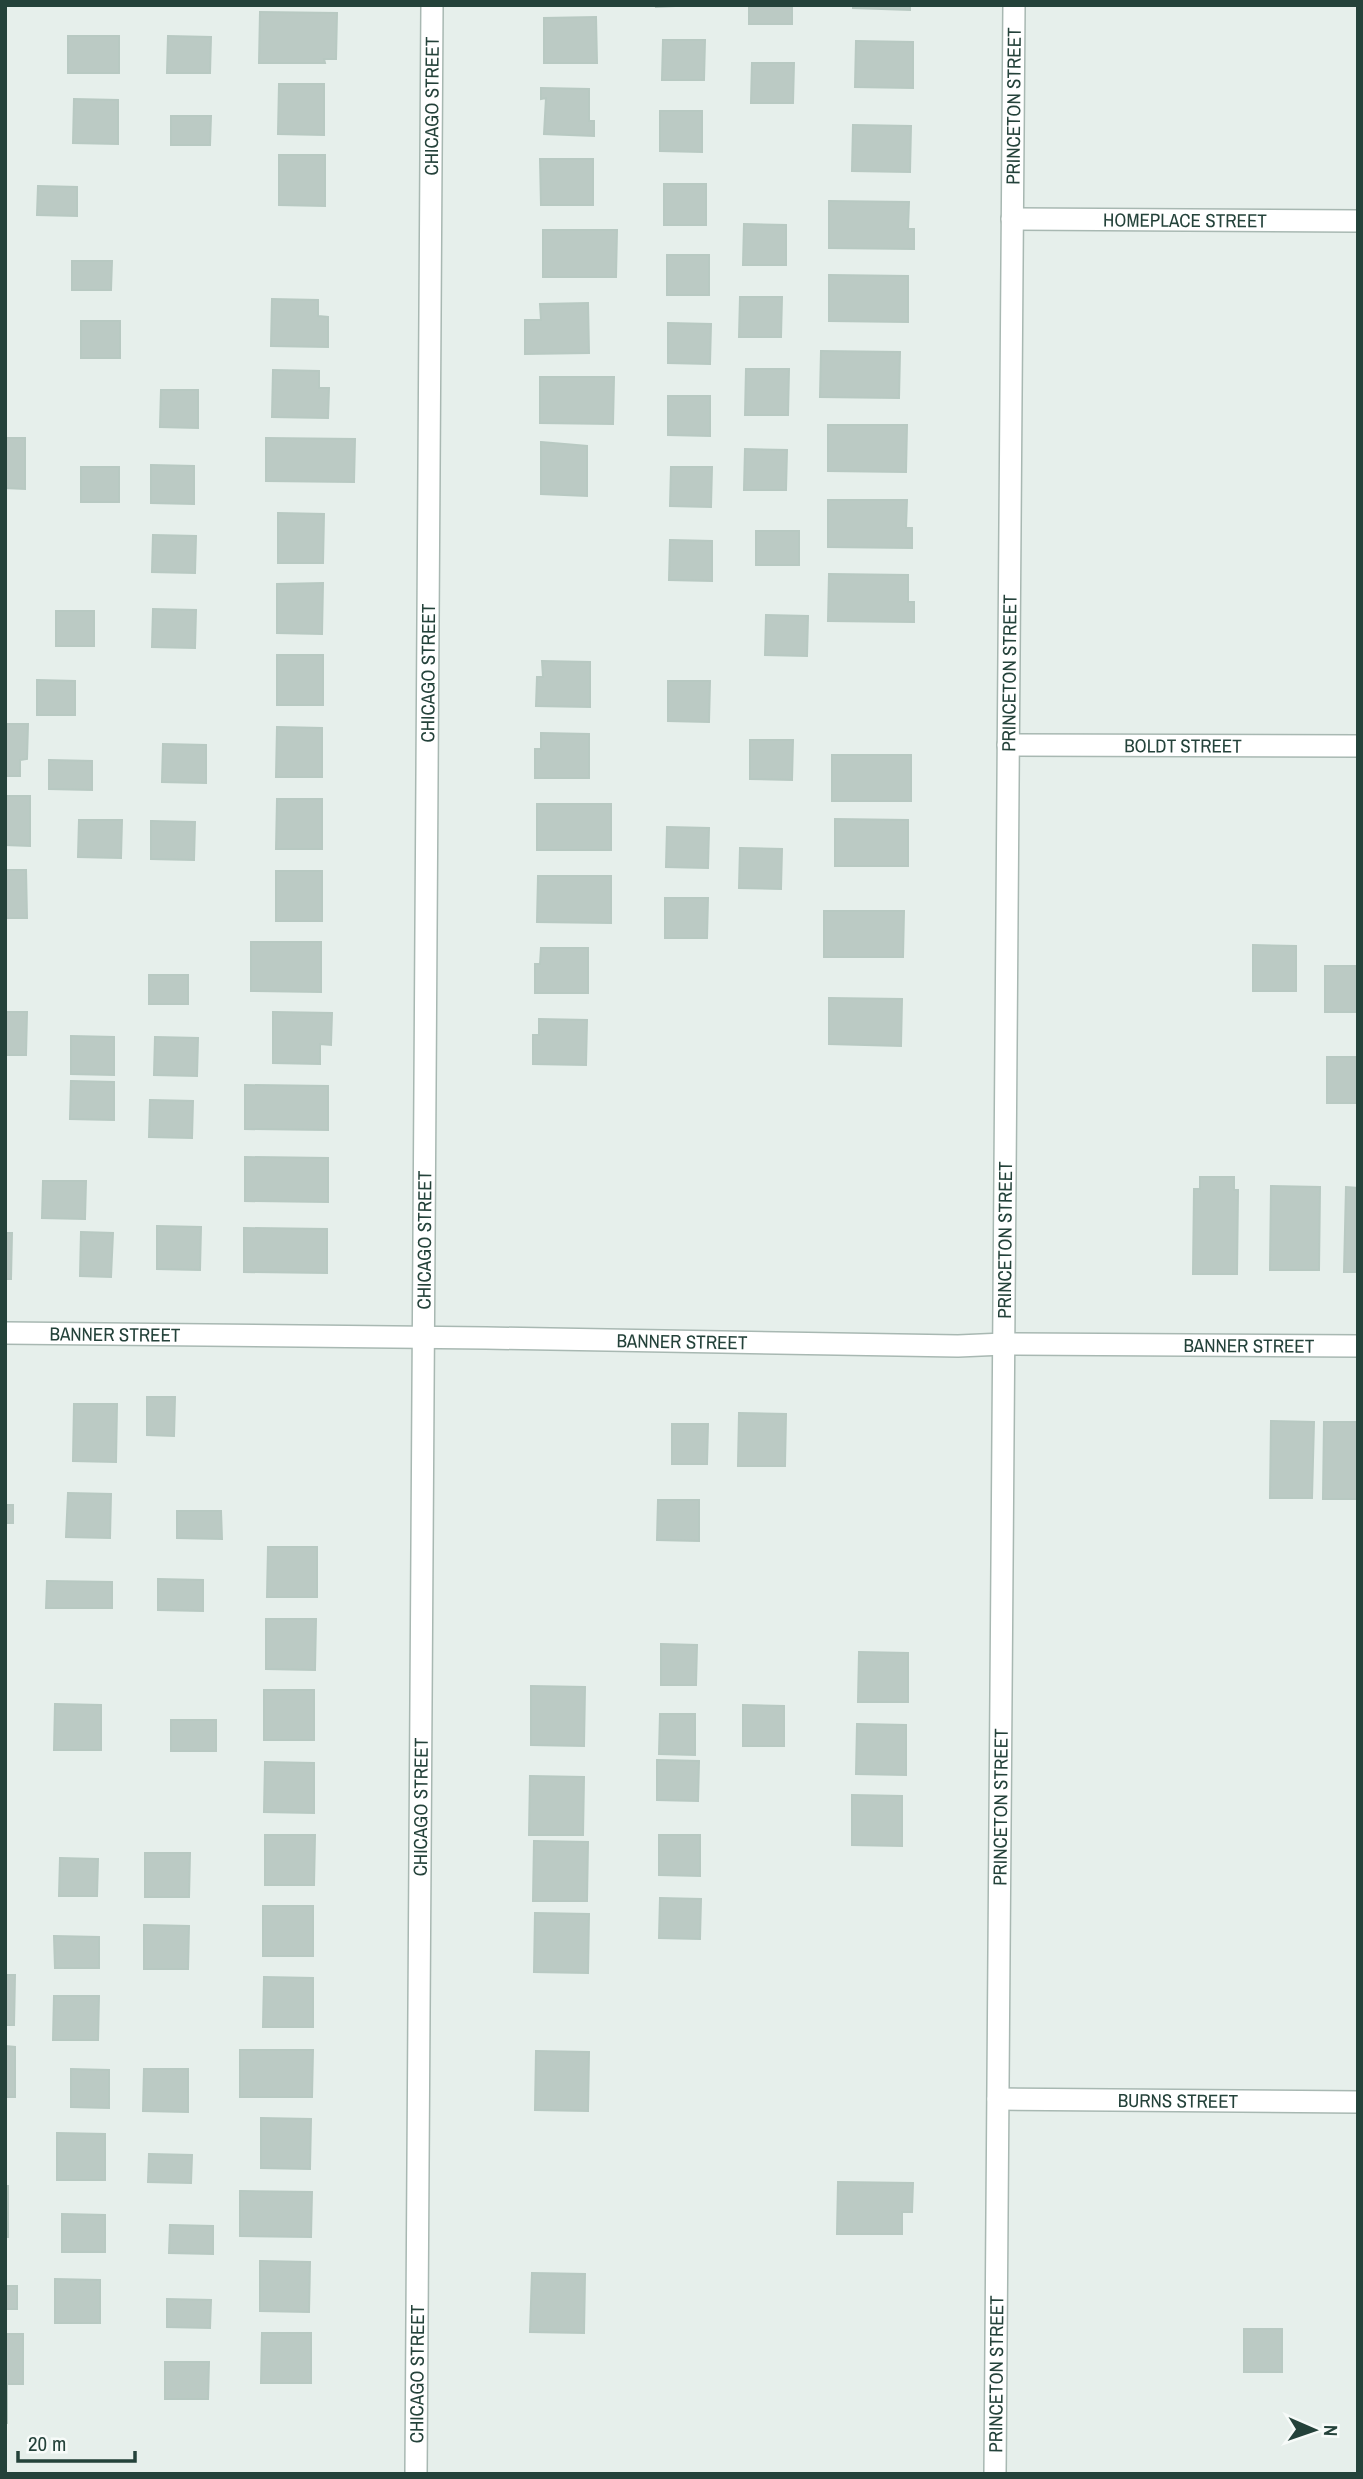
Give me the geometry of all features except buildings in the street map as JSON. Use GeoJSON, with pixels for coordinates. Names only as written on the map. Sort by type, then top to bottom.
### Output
{"type":"FeatureCollection","features":[{"type":"Feature","properties":{"kind":"street","name":"CHICAGO STREET"},"geometry":{"type":"LineString","coordinates":[[416,2474],[432,5]]}},
{"type":"Feature","properties":{"kind":"street","name":"PRINCETON STREET"},"geometry":{"type":"LineString","coordinates":[[995,2474],[1014,5]]}},
{"type":"Feature","properties":{"kind":"street","name":"HOMEPLACE STREET"},"geometry":{"type":"LineString","coordinates":[[1013,219],[1358,221]]}},
{"type":"Feature","properties":{"kind":"street","name":"BOLDT STREET"},"geometry":{"type":"LineString","coordinates":[[1009,745],[1358,746]]}},
{"type":"Feature","properties":{"kind":"street","name":"BANNER STREET"},"geometry":{"type":"LineString","coordinates":[[5,1333],[958,1346],[1358,1346]]}},
{"type":"Feature","properties":{"kind":"street","name":"BURNS STREET"},"geometry":{"type":"LineString","coordinates":[[998,2099],[1358,2102]]}}]}
